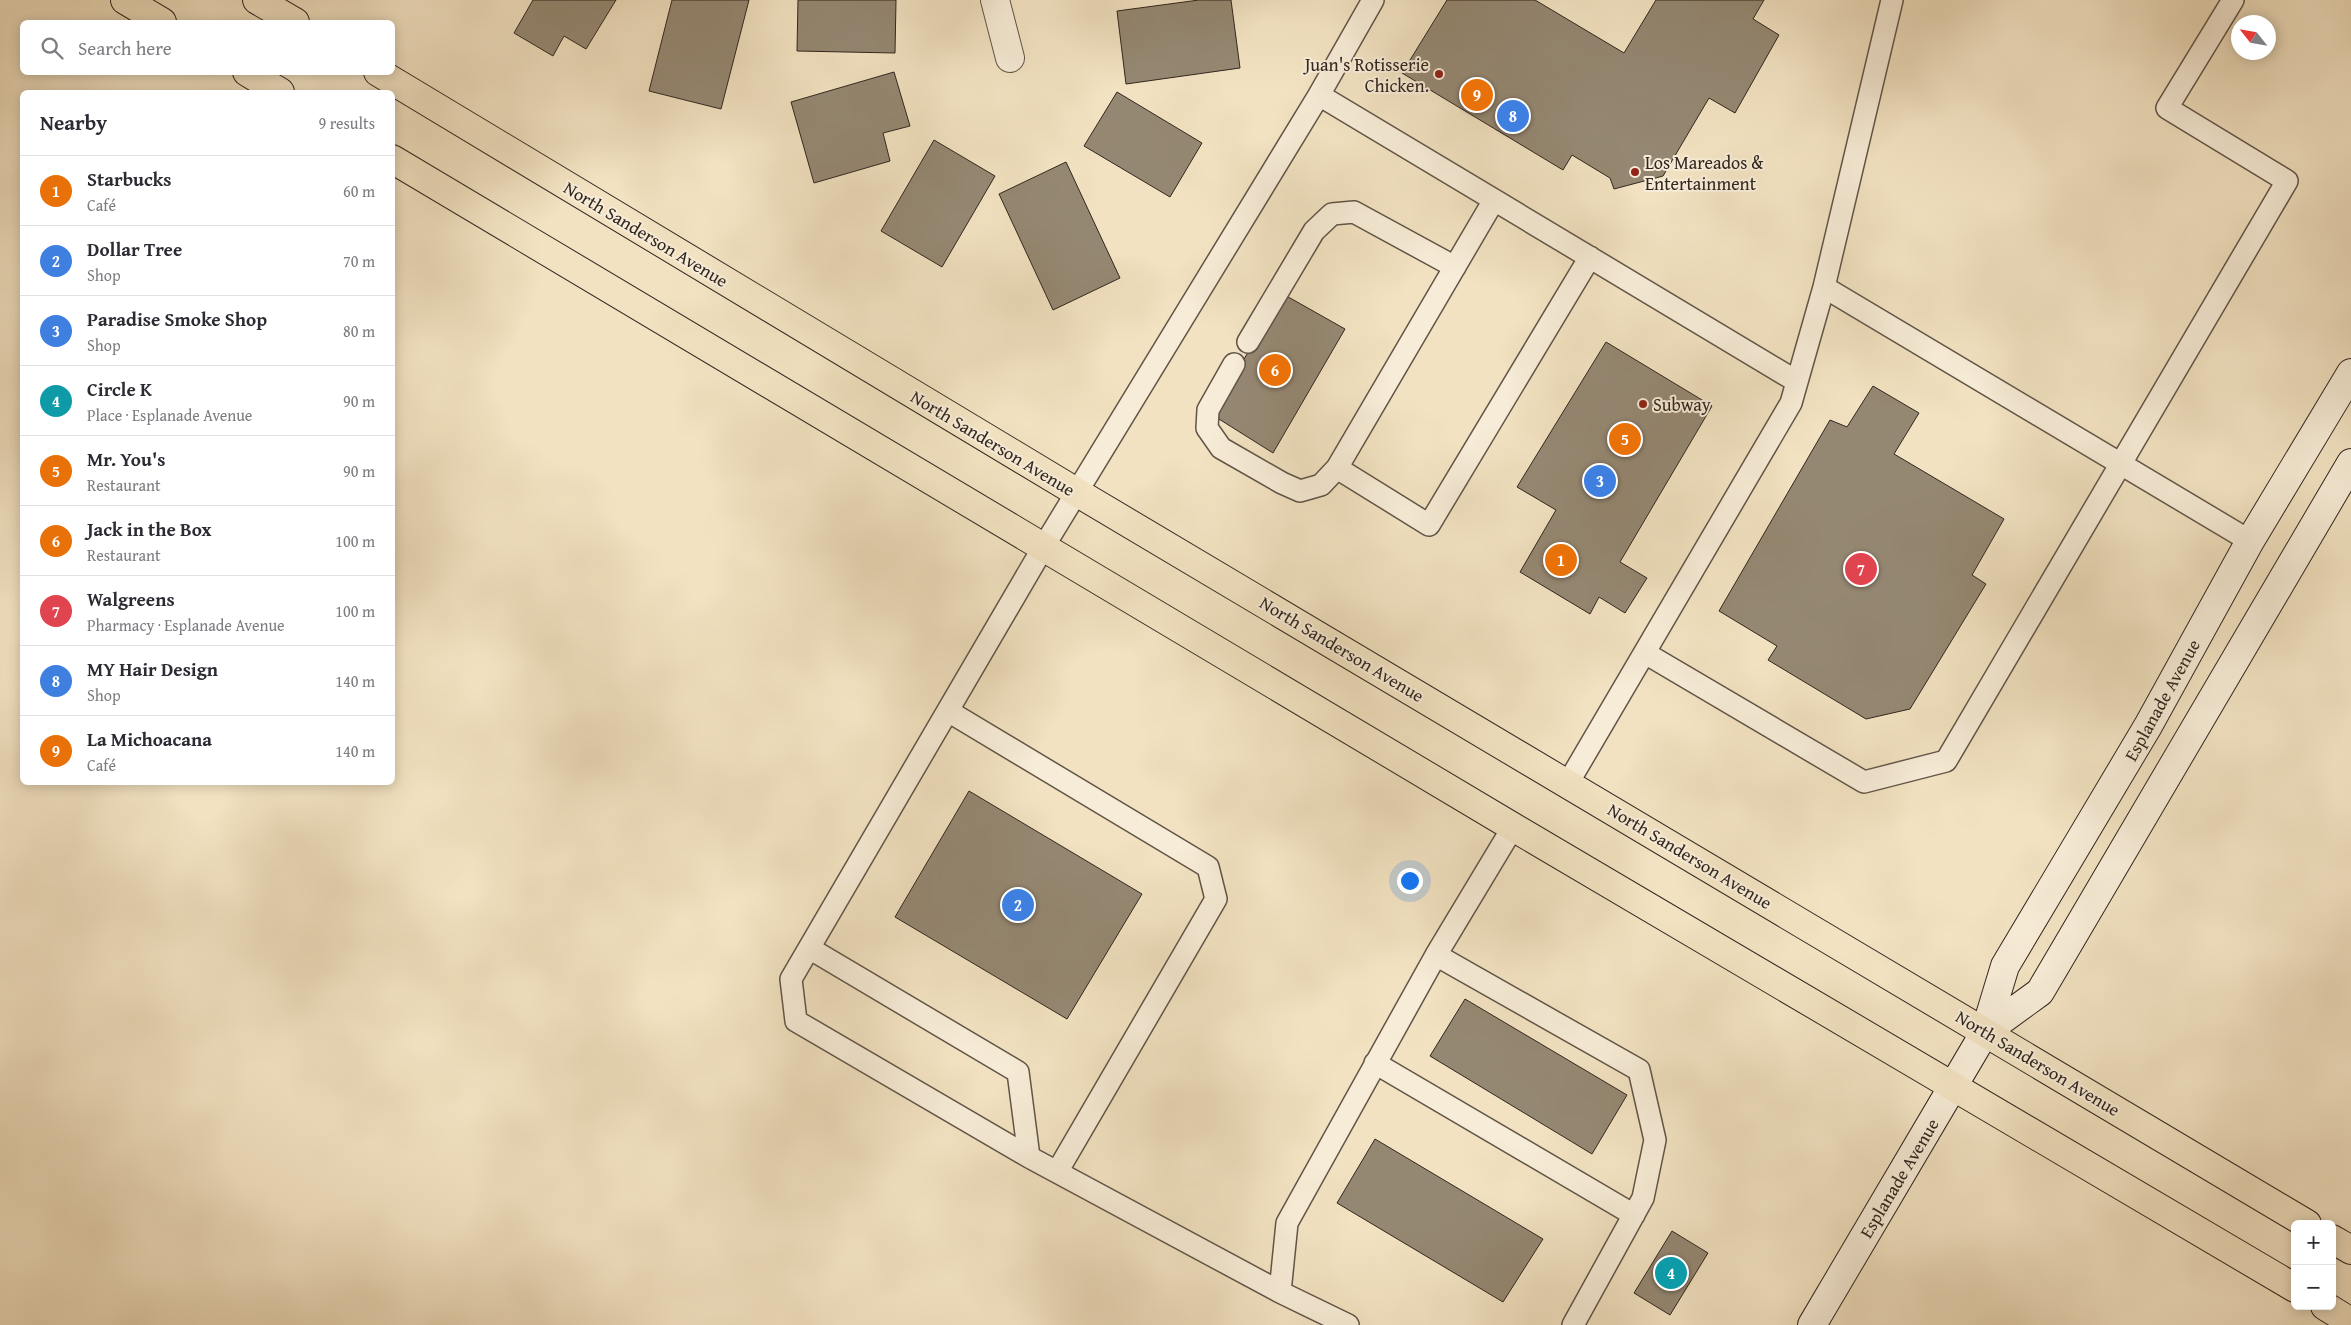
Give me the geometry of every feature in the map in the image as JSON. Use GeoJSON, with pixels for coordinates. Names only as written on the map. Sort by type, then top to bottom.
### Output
{"type":"FeatureCollection","features":[{"type":"Feature","properties":{"kind":"highway"},"geometry":{"type":"LineString","coordinates":[[125,0],[159,20]]}},
{"type":"Feature","properties":{"kind":"highway"},"geometry":{"type":"LineString","coordinates":[[258,0],[292,20]]}},
{"type":"Feature","properties":{"kind":"highway"},"geometry":{"type":"LineString","coordinates":[[252,75],[277,90]]}},
{"type":"Feature","properties":{"kind":"highway","name":"North Sanderson Avenue"},"geometry":{"type":"LineString","coordinates":[[383,75],[1078,493],[2300,1220]]}},
{"type":"Feature","properties":{"kind":"highway"},"geometry":{"type":"LineString","coordinates":[[395,161],[1513,827],[1954,1085],[2291,1286]]}},
{"type":"Feature","properties":{"kind":"highway"},"geometry":{"type":"LineString","coordinates":[[2336,1241],[2351,1250]]}},
{"type":"Feature","properties":{"kind":"highway"},"geometry":{"type":"LineString","coordinates":[[2332,1310],[2351,1322]]}},
{"type":"Feature","properties":{"kind":"main road"},"geometry":{"type":"LineString","coordinates":[[995,0],[1010,58]]}},
{"type":"Feature","properties":{"kind":"main road","name":"Esplanade Avenue"},"geometry":{"type":"LineString","coordinates":[[1812,1325],[1985,1032],[2004,966],[2148,726],[2250,541],[2351,373]]}},
{"type":"Feature","properties":{"kind":"main road","name":"Esplanade Avenue"},"geometry":{"type":"LineString","coordinates":[[1985,1032],[2040,992],[2351,463]]}},
{"type":"Feature","properties":{"kind":"lane"},"geometry":{"type":"LineString","coordinates":[[1348,1325],[1280,1292],[1029,1157],[796,1021],[791,979],[1044,546],[1319,95],[1372,0]]}},
{"type":"Feature","properties":{"kind":"lane"},"geometry":{"type":"LineString","coordinates":[[1568,783],[1791,403],[1824,287],[1892,0]]}},
{"type":"Feature","properties":{"kind":"lane"},"geometry":{"type":"LineString","coordinates":[[1646,653],[1864,782],[1946,761],[2287,181],[2167,108],[2233,0]]}},
{"type":"Feature","properties":{"kind":"lane"},"geometry":{"type":"LineString","coordinates":[[1319,95],[1796,381]]}},
{"type":"Feature","properties":{"kind":"lane"},"geometry":{"type":"LineString","coordinates":[[1234,364],[1208,410],[1207,428],[1221,448],[1282,483],[1300,491],[1321,485],[1337,468],[1494,200]]}},
{"type":"Feature","properties":{"kind":"lane"},"geometry":{"type":"LineString","coordinates":[[1248,342],[1314,231],[1332,214],[1354,212],[1455,266]]}},
{"type":"Feature","properties":{"kind":"lane"},"geometry":{"type":"LineString","coordinates":[[1337,468],[1430,525],[1590,257]]}},
{"type":"Feature","properties":{"kind":"lane"},"geometry":{"type":"LineString","coordinates":[[1824,287],[2250,541]]}},
{"type":"Feature","properties":{"kind":"lane"},"geometry":{"type":"LineString","coordinates":[[948,711],[1208,867],[1216,900],[1057,1172]]}},
{"type":"Feature","properties":{"kind":"lane"},"geometry":{"type":"LineString","coordinates":[[1280,1292],[1287,1222],[1436,955],[1513,827]]}},
{"type":"Feature","properties":{"kind":"lane"},"geometry":{"type":"LineString","coordinates":[[809,948],[1018,1072],[1029,1157]]}},
{"type":"Feature","properties":{"kind":"lane"},"geometry":{"type":"LineString","coordinates":[[1436,955],[1639,1070],[1655,1140],[1643,1198],[1573,1325]]}},
{"type":"Feature","properties":{"kind":"lane"},"geometry":{"type":"LineString","coordinates":[[1375,1063],[1634,1215]]}},
{"type":"Feature","properties":{"kind":"building"},"geometry":{"type":"Polygon","coordinates":[[[533,0],[616,0],[586,49],[564,36],[553,56],[514,33],[533,0]]]}},
{"type":"Feature","properties":{"kind":"building"},"geometry":{"type":"Polygon","coordinates":[[[672,0],[749,0],[721,109],[649,91],[672,0]]]}},
{"type":"Feature","properties":{"kind":"building"},"geometry":{"type":"Polygon","coordinates":[[[798,0],[896,0],[895,53],[797,51],[798,0]]]}},
{"type":"Feature","properties":{"kind":"building"},"geometry":{"type":"Polygon","coordinates":[[[1199,0],[1231,0],[1240,68],[1126,84],[1117,11],[1199,0]]]}},
{"type":"Feature","properties":{"kind":"building"},"geometry":{"type":"Polygon","coordinates":[[[1447,0],[1535,0],[1624,53],[1656,0],[1764,0],[1753,19],[1779,35],[1735,113],[1709,98],[1663,176],[1614,189],[1610,178],[1572,155],[1563,170],[1402,73],[1447,0]]]}},
{"type":"Feature","properties":{"kind":"building"},"geometry":{"type":"Polygon","coordinates":[[[894,72],[910,126],[883,133],[890,161],[814,183],[791,102],[894,72]]]}},
{"type":"Feature","properties":{"kind":"building"},"geometry":{"type":"Polygon","coordinates":[[[1117,92],[1202,143],[1170,197],[1084,146],[1117,92]]]}},
{"type":"Feature","properties":{"kind":"building"},"geometry":{"type":"Polygon","coordinates":[[[934,140],[995,176],[942,267],[881,231],[934,140]]]}},
{"type":"Feature","properties":{"kind":"building"},"geometry":{"type":"Polygon","coordinates":[[[1066,162],[1120,278],[1053,310],[999,194],[1066,162]]]}},
{"type":"Feature","properties":{"kind":"building"},"geometry":{"type":"Polygon","coordinates":[[[1283,294],[1345,329],[1273,453],[1211,414],[1283,294]]]}},
{"type":"Feature","properties":{"kind":"building"},"geometry":{"type":"Polygon","coordinates":[[[1606,342],[1712,406],[1620,562],[1647,578],[1625,613],[1599,597],[1590,614],[1520,572],[1556,510],[1517,487],[1606,342]]]}},
{"type":"Feature","properties":{"kind":"building"},"geometry":{"type":"Polygon","coordinates":[[[1873,386],[1919,413],[1894,454],[2004,519],[1972,575],[1986,584],[1910,709],[1866,719],[1768,660],[1777,646],[1719,611],[1830,420],[1847,427],[1873,386]]]}},
{"type":"Feature","properties":{"kind":"building"},"geometry":{"type":"Polygon","coordinates":[[[969,791],[1142,894],[1067,1019],[895,917],[969,791]]]}},
{"type":"Feature","properties":{"kind":"building"},"geometry":{"type":"Polygon","coordinates":[[[1465,999],[1627,1095],[1592,1154],[1430,1056],[1465,999]]]}},
{"type":"Feature","properties":{"kind":"building"},"geometry":{"type":"Polygon","coordinates":[[[1375,1139],[1543,1239],[1503,1302],[1337,1203],[1375,1139]]]}},
{"type":"Feature","properties":{"kind":"building"},"geometry":{"type":"Polygon","coordinates":[[[1672,1231],[1708,1253],[1670,1315],[1634,1293],[1672,1231]]]}},
{"type":"Feature","properties":{"kind":"place","name":"Juan's Rotisserie Chicken."},"geometry":{"type":"Point","coordinates":[1439,74]}},
{"type":"Feature","properties":{"kind":"place","name":"La Michoacana"},"geometry":{"type":"Point","coordinates":[1477,95]}},
{"type":"Feature","properties":{"kind":"place","name":"MY Hair Design"},"geometry":{"type":"Point","coordinates":[1513,116]}},
{"type":"Feature","properties":{"kind":"place","name":"Los Mareados & Entertainment"},"geometry":{"type":"Point","coordinates":[1635,172]}},
{"type":"Feature","properties":{"kind":"place","name":"Jack in the Box"},"geometry":{"type":"Point","coordinates":[1275,370]}},
{"type":"Feature","properties":{"kind":"place","name":"Subway"},"geometry":{"type":"Point","coordinates":[1643,404]}},
{"type":"Feature","properties":{"kind":"place","name":"Mr. You's"},"geometry":{"type":"Point","coordinates":[1625,439]}},
{"type":"Feature","properties":{"kind":"place","name":"Paradise Smoke Shop"},"geometry":{"type":"Point","coordinates":[1600,481]}},
{"type":"Feature","properties":{"kind":"place","name":"Starbucks"},"geometry":{"type":"Point","coordinates":[1561,560]}},
{"type":"Feature","properties":{"kind":"place","name":"Walgreens"},"geometry":{"type":"Point","coordinates":[1861,569]}},
{"type":"Feature","properties":{"kind":"place","name":"Dollar Tree"},"geometry":{"type":"Point","coordinates":[1018,905]}},
{"type":"Feature","properties":{"kind":"place","name":"Circle K"},"geometry":{"type":"Point","coordinates":[1671,1273]}}]}
